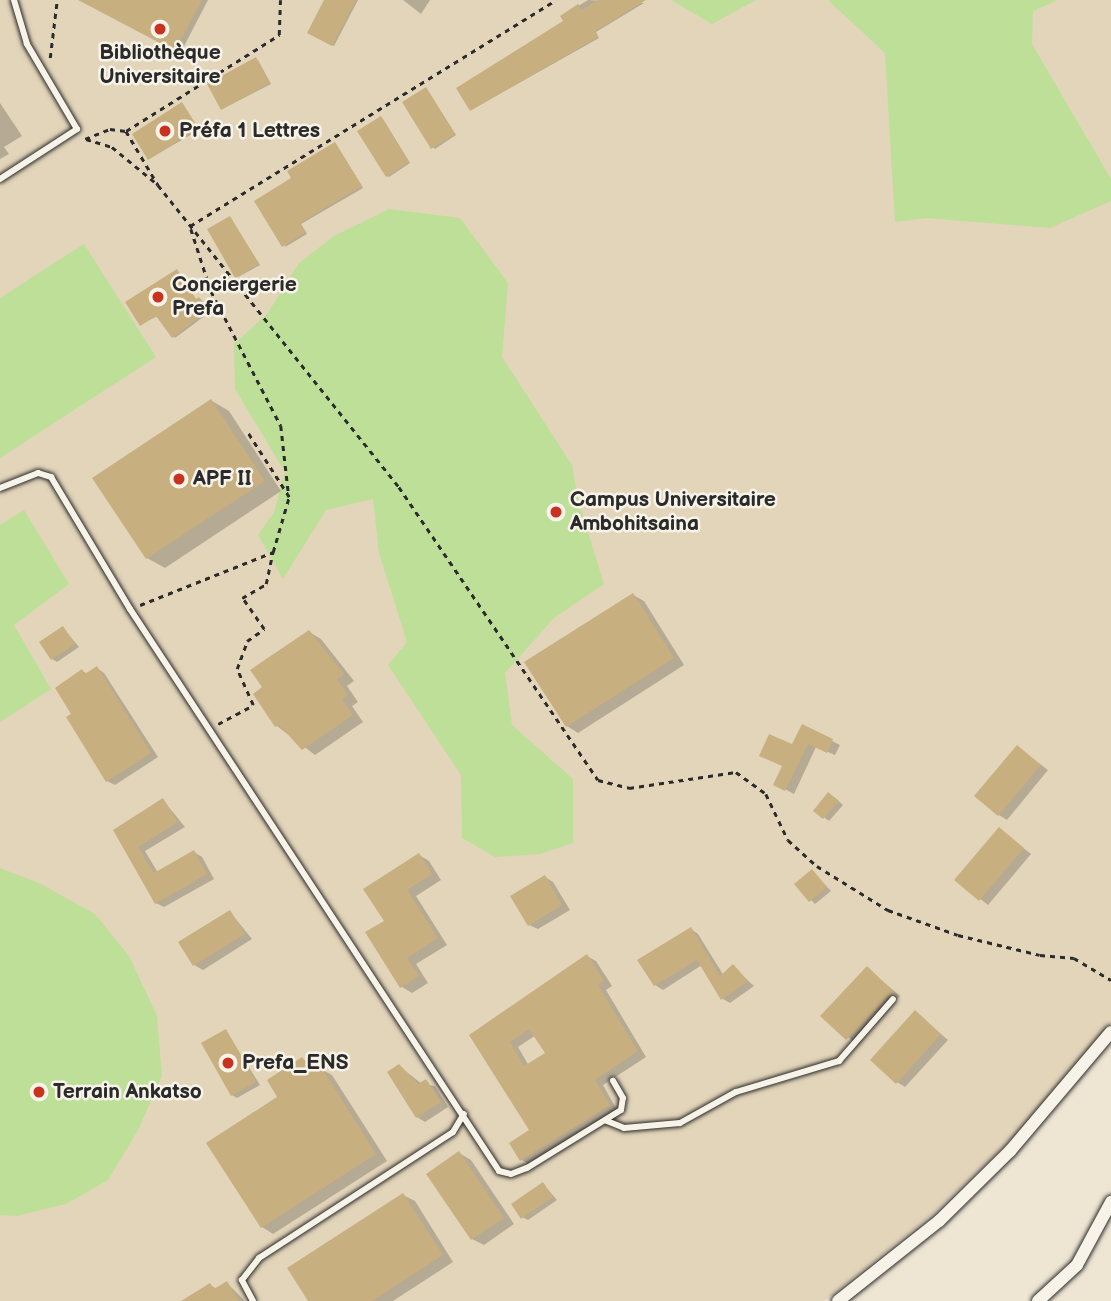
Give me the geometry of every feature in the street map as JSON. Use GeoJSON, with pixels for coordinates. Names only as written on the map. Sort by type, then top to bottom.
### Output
{"type":"FeatureCollection","features":[{"type":"Feature","properties":{"kind":"street"},"geometry":{"type":"LineString","coordinates":[[838,1301],[939,1221],[1010,1151],[1111,1032]]}},
{"type":"Feature","properties":{"kind":"street"},"geometry":{"type":"LineString","coordinates":[[1038,1301],[1077,1265],[1111,1202]]}},
{"type":"Feature","properties":{"kind":"lane"},"geometry":{"type":"LineString","coordinates":[[0,179],[77,129],[27,44],[14,0]]}},
{"type":"Feature","properties":{"kind":"lane"},"geometry":{"type":"LineString","coordinates":[[0,488],[38,473],[51,477],[131,609],[499,1171],[511,1174],[607,1121],[621,1110],[624,1098],[613,1081]]}},
{"type":"Feature","properties":{"kind":"lane"},"geometry":{"type":"LineString","coordinates":[[607,1121],[624,1128],[680,1123],[736,1091],[839,1061],[893,999]]}},
{"type":"Feature","properties":{"kind":"lane"},"geometry":{"type":"LineString","coordinates":[[253,1301],[242,1280],[259,1258],[453,1132],[464,1114]]}},
{"type":"Feature","properties":{"kind":"path"},"geometry":{"type":"LineString","coordinates":[[51,83],[49,55],[57,0]]}},
{"type":"Feature","properties":{"kind":"path"},"geometry":{"type":"LineString","coordinates":[[159,186],[112,147],[85,139],[110,129],[126,131],[279,35],[280,0]]}},
{"type":"Feature","properties":{"kind":"path"},"geometry":{"type":"LineString","coordinates":[[190,226],[556,0]]}},
{"type":"Feature","properties":{"kind":"path"},"geometry":{"type":"LineString","coordinates":[[126,131],[159,186],[398,487],[598,780],[629,789],[736,772],[766,794],[788,840],[797,849],[817,866],[888,910],[958,935],[1040,955],[1074,958],[1111,980]]}},
{"type":"Feature","properties":{"kind":"path"},"geometry":{"type":"LineString","coordinates":[[190,226],[211,291],[281,426],[289,498],[266,584],[242,598],[264,629],[247,641],[237,669],[253,705],[209,729]]}},
{"type":"Feature","properties":{"kind":"path"},"geometry":{"type":"LineString","coordinates":[[246,430],[289,498]]}},
{"type":"Feature","properties":{"kind":"path"},"geometry":{"type":"LineString","coordinates":[[131,609],[273,552]]}},
{"type":"Feature","properties":{"kind":"shaded area","name":"Campus Universitaire Ambohitsaina"},"geometry":{"type":"Polygon","coordinates":[[[0,0],[1111,0],[1111,1023],[1016,1135],[934,1213],[824,1301],[0,1301],[0,0]]]}},
{"type":"Feature","properties":{"kind":"green space"},"geometry":{"type":"Polygon","coordinates":[[[671,0],[756,0],[712,24],[671,0]]]}},
{"type":"Feature","properties":{"kind":"green space"},"geometry":{"type":"Polygon","coordinates":[[[828,0],[1058,0],[1033,11],[1032,44],[1111,179],[1111,201],[1050,228],[927,218],[895,222],[885,53],[828,0]]]}},
{"type":"Feature","properties":{"kind":"green space"},"geometry":{"type":"Polygon","coordinates":[[[389,209],[460,218],[508,283],[502,357],[572,465],[579,503],[604,584],[554,618],[505,673],[512,725],[573,779],[573,843],[540,854],[495,857],[462,838],[461,775],[388,665],[407,642],[379,553],[373,499],[326,510],[283,579],[258,535],[274,512],[285,472],[235,389],[234,344],[267,314],[299,263],[334,236],[389,209]]]}},
{"type":"Feature","properties":{"kind":"green space"},"geometry":{"type":"Polygon","coordinates":[[[84,244],[156,357],[0,458],[0,298],[84,244]]]}},
{"type":"Feature","properties":{"kind":"green space"},"geometry":{"type":"Polygon","coordinates":[[[24,510],[69,584],[14,625],[51,689],[0,722],[0,525],[24,510]]]}},
{"type":"Feature","properties":{"kind":"green space"},"geometry":{"type":"Polygon","coordinates":[[[0,868],[39,883],[95,914],[129,956],[157,1016],[162,1076],[138,1130],[108,1180],[66,1204],[16,1216],[0,1215],[0,868]]]}},
{"type":"Feature","properties":{"kind":"building","name":"Bibliothèque Universitaire"},"geometry":{"type":"Polygon","coordinates":[[[78,0],[202,0],[175,51],[78,0]]]}},
{"type":"Feature","properties":{"kind":"building"},"geometry":{"type":"Polygon","coordinates":[[[324,0],[356,0],[332,46],[307,33],[324,0]]]}},
{"type":"Feature","properties":{"kind":"building"},"geometry":{"type":"Polygon","coordinates":[[[598,0],[646,0],[595,31],[598,37],[470,111],[456,88],[563,21],[560,16],[578,4],[582,10],[598,0]]]}},
{"type":"Feature","properties":{"kind":"building"},"geometry":{"type":"Polygon","coordinates":[[[256,57],[270,83],[221,110],[207,84],[256,57]]]}},
{"type":"Feature","properties":{"kind":"building"},"geometry":{"type":"Polygon","coordinates":[[[426,87],[455,134],[431,149],[402,102],[426,87]]]}},
{"type":"Feature","properties":{"kind":"building","name":"Préfa 1 Lettres"},"geometry":{"type":"Polygon","coordinates":[[[182,102],[198,128],[148,160],[132,134],[182,102]]]}},
{"type":"Feature","properties":{"kind":"building"},"geometry":{"type":"Polygon","coordinates":[[[381,116],[409,162],[386,177],[357,131],[381,116]]]}},
{"type":"Feature","properties":{"kind":"building"},"geometry":{"type":"Polygon","coordinates":[[[335,142],[362,186],[300,223],[306,232],[282,247],[254,201],[291,178],[287,171],[335,142]]]}},
{"type":"Feature","properties":{"kind":"building"},"geometry":{"type":"Polygon","coordinates":[[[230,216],[259,264],[235,278],[207,229],[230,216]]]}},
{"type":"Feature","properties":{"kind":"building","name":"Conciergerie Prefa"},"geometry":{"type":"Polygon","coordinates":[[[177,269],[196,299],[199,297],[209,310],[172,338],[156,316],[140,326],[125,302],[177,269]]]}},
{"type":"Feature","properties":{"kind":"building","name":"APF II"},"geometry":{"type":"Polygon","coordinates":[[[211,399],[265,481],[146,559],[92,478],[211,399]]]}},
{"type":"Feature","properties":{"kind":"building"},"geometry":{"type":"Polygon","coordinates":[[[633,593],[674,658],[566,727],[524,662],[633,593]]]}},
{"type":"Feature","properties":{"kind":"building"},"geometry":{"type":"Polygon","coordinates":[[[63,626],[75,644],[51,660],[39,642],[63,626]]]}},
{"type":"Feature","properties":{"kind":"building"},"geometry":{"type":"Polygon","coordinates":[[[309,630],[344,674],[337,679],[348,695],[342,699],[353,715],[302,750],[279,725],[275,727],[253,694],[262,687],[250,670],[309,630]]]}},
{"type":"Feature","properties":{"kind":"building"},"geometry":{"type":"Polygon","coordinates":[[[97,666],[151,753],[106,782],[66,717],[71,714],[55,688],[82,669],[85,674],[97,666]]]}},
{"type":"Feature","properties":{"kind":"building"},"geometry":{"type":"Polygon","coordinates":[[[802,724],[833,739],[827,753],[808,744],[785,791],[773,785],[782,766],[759,756],[769,734],[792,744],[802,724]]]}},
{"type":"Feature","properties":{"kind":"building"},"geometry":{"type":"Polygon","coordinates":[[[1017,745],[1041,765],[998,816],[974,796],[1017,745]]]}},
{"type":"Feature","properties":{"kind":"building"},"geometry":{"type":"Polygon","coordinates":[[[828,792],[839,801],[823,819],[813,811],[828,792]]]}},
{"type":"Feature","properties":{"kind":"building"},"geometry":{"type":"Polygon","coordinates":[[[163,798],[178,822],[138,847],[154,873],[194,850],[207,874],[155,904],[113,830],[163,798]]]}},
{"type":"Feature","properties":{"kind":"building"},"geometry":{"type":"Polygon","coordinates":[[[999,827],[1024,848],[979,901],[954,880],[999,827]]]}},
{"type":"Feature","properties":{"kind":"building"},"geometry":{"type":"Polygon","coordinates":[[[419,853],[432,874],[407,890],[438,938],[407,958],[419,976],[400,988],[365,932],[384,921],[363,889],[419,853]]]}},
{"type":"Feature","properties":{"kind":"building"},"geometry":{"type":"Polygon","coordinates":[[[812,869],[827,887],[809,902],[794,884],[812,869]]]}},
{"type":"Feature","properties":{"kind":"building"},"geometry":{"type":"Polygon","coordinates":[[[545,875],[562,905],[528,926],[510,896],[545,875]]]}},
{"type":"Feature","properties":{"kind":"building"},"geometry":{"type":"Polygon","coordinates":[[[230,910],[245,934],[193,966],[178,942],[230,910]]]}},
{"type":"Feature","properties":{"kind":"building"},"geometry":{"type":"Polygon","coordinates":[[[691,927],[720,976],[733,964],[748,981],[721,1000],[697,960],[654,986],[637,960],[691,927]]]}},
{"type":"Feature","properties":{"kind":"building"},"geometry":{"type":"Polygon","coordinates":[[[587,954],[604,981],[598,985],[638,1051],[595,1080],[610,1105],[520,1161],[509,1143],[529,1130],[469,1035],[587,954]],[[529,1029],[510,1042],[524,1066],[545,1053],[529,1029]]]}},
{"type":"Feature","properties":{"kind":"building"},"geometry":{"type":"Polygon","coordinates":[[[867,966],[893,991],[846,1040],[820,1016],[867,966]]]}},
{"type":"Feature","properties":{"kind":"building"},"geometry":{"type":"Polygon","coordinates":[[[915,1010],[941,1034],[896,1084],[870,1060],[915,1010]]]}},
{"type":"Feature","properties":{"kind":"building","name":"Prefa_ENS"},"geometry":{"type":"Polygon","coordinates":[[[226,1029],[256,1082],[231,1096],[201,1043],[226,1029]]]}},
{"type":"Feature","properties":{"kind":"building"},"geometry":{"type":"Polygon","coordinates":[[[302,1057],[312,1072],[321,1067],[376,1154],[261,1228],[206,1143],[277,1097],[267,1080],[302,1057]]]}},
{"type":"Feature","properties":{"kind":"building"},"geometry":{"type":"Polygon","coordinates":[[[399,1064],[418,1084],[426,1079],[441,1102],[416,1118],[387,1072],[399,1064]]]}},
{"type":"Feature","properties":{"kind":"building"},"geometry":{"type":"Polygon","coordinates":[[[459,1151],[504,1218],[471,1240],[426,1174],[459,1151]]]}},
{"type":"Feature","properties":{"kind":"building"},"geometry":{"type":"Polygon","coordinates":[[[543,1182],[553,1197],[521,1219],[511,1204],[543,1182]]]}},
{"type":"Feature","properties":{"kind":"building"},"geometry":{"type":"Polygon","coordinates":[[[403,1193],[443,1255],[372,1301],[308,1301],[287,1268],[403,1193]]]}},
{"type":"Feature","properties":{"kind":"building"},"geometry":{"type":"Polygon","coordinates":[[[227,1281],[239,1301],[181,1301],[210,1283],[214,1289],[227,1281]]]}},
{"type":"Feature","properties":{"kind":"place","name":"Bibliothèque Universitaire"},"geometry":{"type":"Point","coordinates":[160,29]}},
{"type":"Feature","properties":{"kind":"place","name":"Préfa 1 Lettres"},"geometry":{"type":"Point","coordinates":[165,131]}},
{"type":"Feature","properties":{"kind":"place","name":"Conciergerie Prefa"},"geometry":{"type":"Point","coordinates":[158,297]}},
{"type":"Feature","properties":{"kind":"place","name":"APF II"},"geometry":{"type":"Point","coordinates":[179,479]}},
{"type":"Feature","properties":{"kind":"place","name":"Campus Universitaire Ambohitsaina"},"geometry":{"type":"Point","coordinates":[556,512]}},
{"type":"Feature","properties":{"kind":"place","name":"Prefa_ENS"},"geometry":{"type":"Point","coordinates":[228,1063]}},
{"type":"Feature","properties":{"kind":"place","name":"Terrain Ankatso"},"geometry":{"type":"Point","coordinates":[39,1092]}}]}
